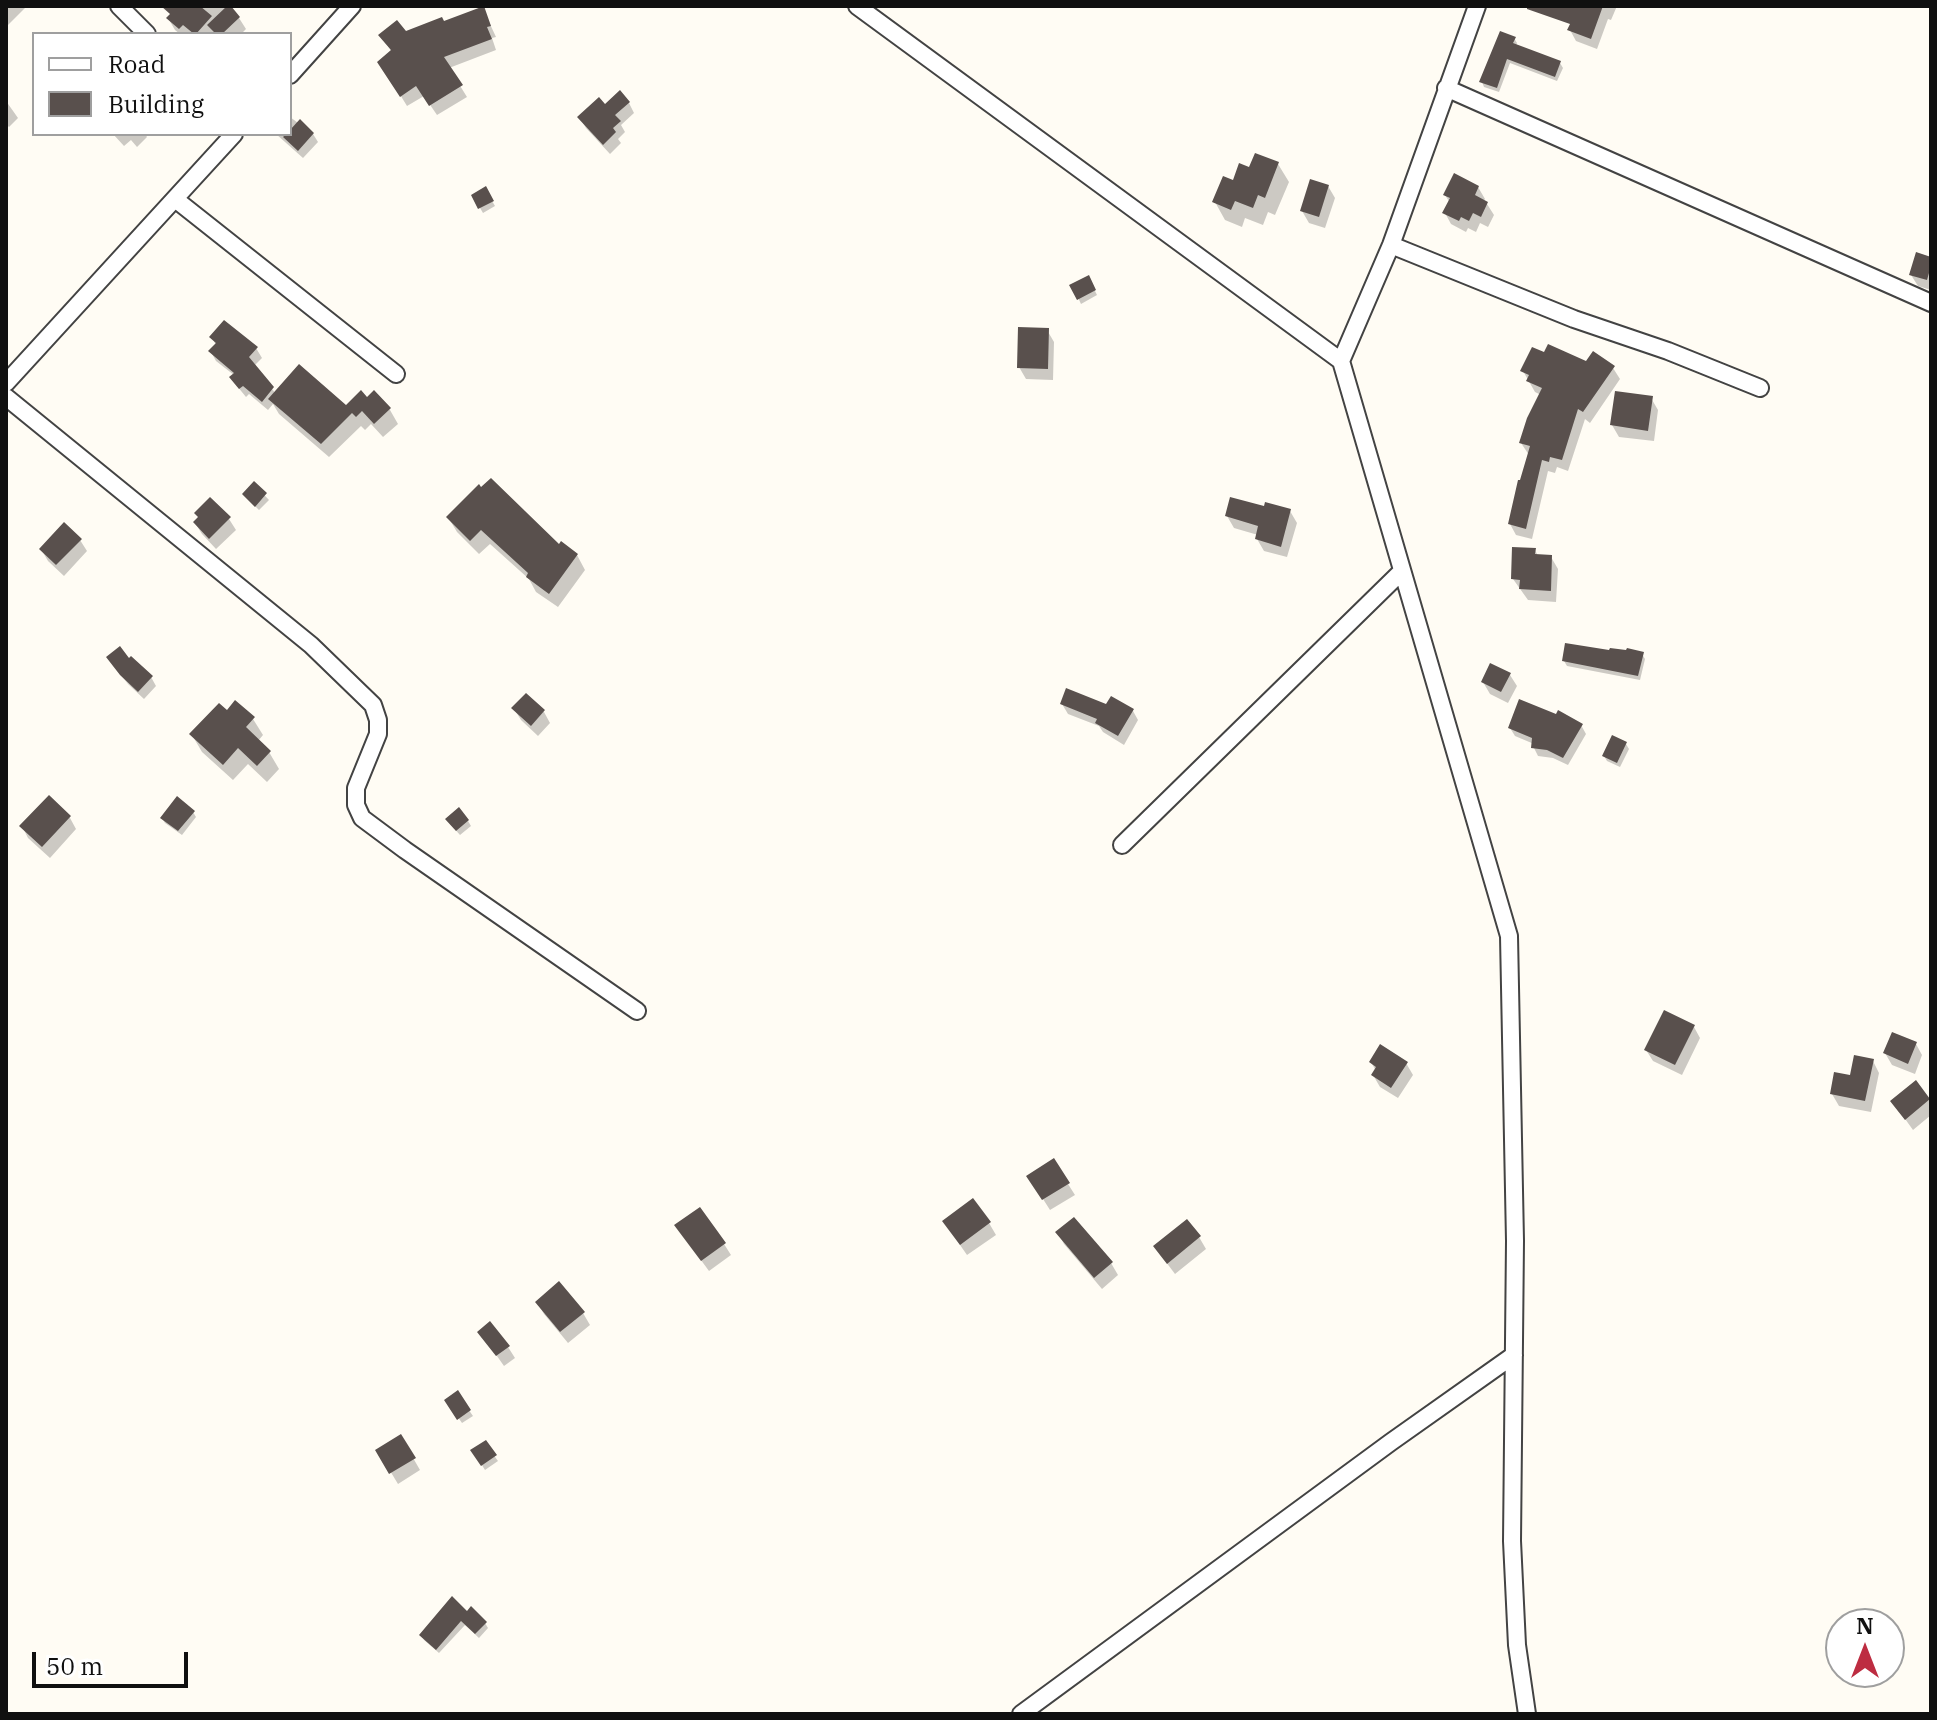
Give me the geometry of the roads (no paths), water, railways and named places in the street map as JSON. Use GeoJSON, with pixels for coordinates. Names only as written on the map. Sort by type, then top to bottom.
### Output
{"type":"FeatureCollection","features":[{"type":"Feature","properties":{"kind":"street"},"geometry":{"type":"LineString","coordinates":[[119,6],[145,32]]}},
{"type":"Feature","properties":{"kind":"street"},"geometry":{"type":"LineString","coordinates":[[292,73],[352,6]]}},
{"type":"Feature","properties":{"kind":"street"},"geometry":{"type":"LineString","coordinates":[[857,6],[1341,361],[1509,936],[1515,1241],[1512,1541],[1517,1645],[1527,1714]]}},
{"type":"Feature","properties":{"kind":"street"},"geometry":{"type":"LineString","coordinates":[[1341,361],[1391,245],[1477,6]]}},
{"type":"Feature","properties":{"kind":"street"},"geometry":{"type":"LineString","coordinates":[[1446,88],[1931,303]]}},
{"type":"Feature","properties":{"kind":"street"},"geometry":{"type":"LineString","coordinates":[[6,383],[232,136]]}},
{"type":"Feature","properties":{"kind":"street"},"geometry":{"type":"LineString","coordinates":[[175,199],[396,374]]}},
{"type":"Feature","properties":{"kind":"street"},"geometry":{"type":"LineString","coordinates":[[1391,245],[1574,319],[1668,351],[1760,388]]}},
{"type":"Feature","properties":{"kind":"street"},"geometry":{"type":"LineString","coordinates":[[6,397],[311,645],[373,705],[378,734],[356,788],[356,805],[362,818],[637,1011]]}},
{"type":"Feature","properties":{"kind":"street"},"geometry":{"type":"LineString","coordinates":[[1122,845],[1402,571]]}},
{"type":"Feature","properties":{"kind":"street"},"geometry":{"type":"LineString","coordinates":[[1021,1714],[1514,1355]]}}]}
